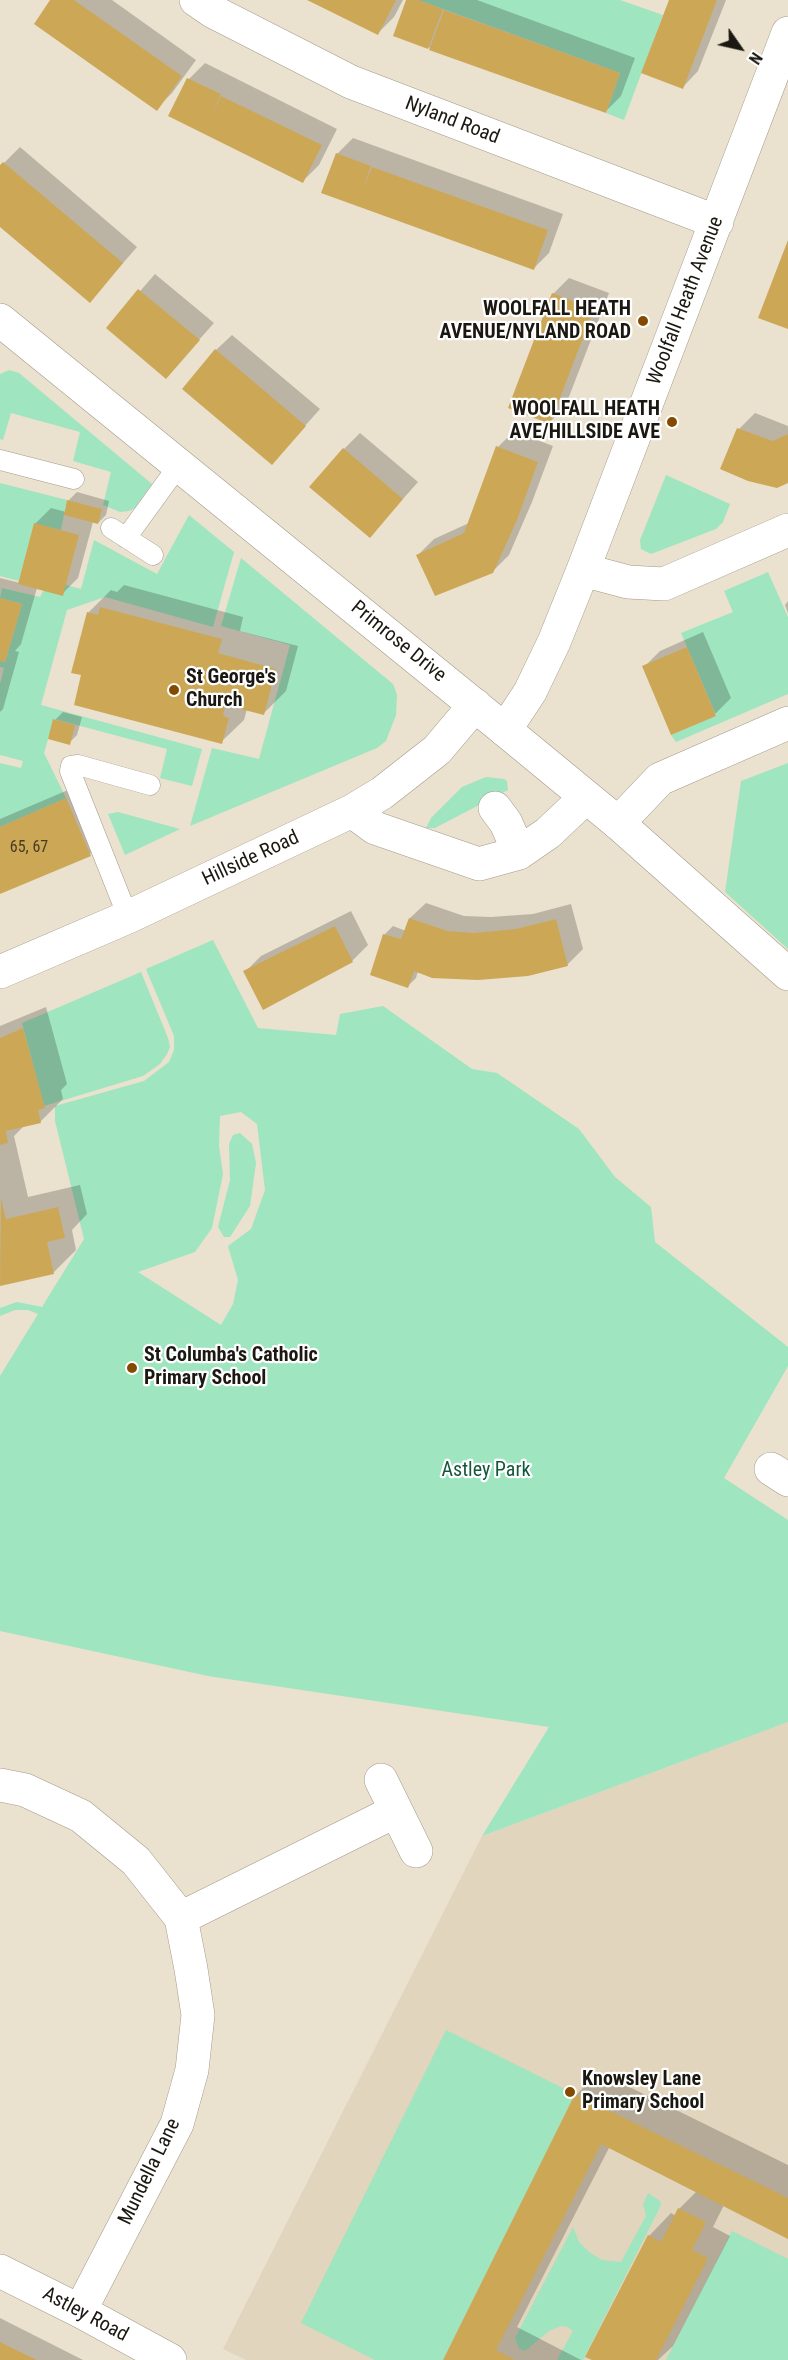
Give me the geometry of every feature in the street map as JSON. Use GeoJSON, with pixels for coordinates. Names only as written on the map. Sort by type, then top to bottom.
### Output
{"type":"FeatureCollection","features":[{"type":"Feature","properties":{"kind":"street","name":"Nyland Road"},"geometry":{"type":"LineString","coordinates":[[196,0],[212,11],[351,82],[717,222]]}},
{"type":"Feature","properties":{"kind":"street","name":"Woolfall Heath Avenue"},"geometry":{"type":"LineString","coordinates":[[506,730],[530,692],[554,642],[788,33]]}},
{"type":"Feature","properties":{"kind":"street","name":"Primrose Drive"},"geometry":{"type":"LineString","coordinates":[[0,320],[476,705],[618,823],[788,974]]}},
{"type":"Feature","properties":{"kind":"street"},"geometry":{"type":"LineString","coordinates":[[583,570],[628,582],[664,584],[788,530]]}},
{"type":"Feature","properties":{"kind":"street","name":"Hillside Road"},"geometry":{"type":"LineString","coordinates":[[0,972],[128,917],[352,811],[382,793],[437,750],[476,705]]}},
{"type":"Feature","properties":{"kind":"street"},"geometry":{"type":"LineString","coordinates":[[618,823],[660,779],[788,723]]}},
{"type":"Feature","properties":{"kind":"street"},"geometry":{"type":"LineString","coordinates":[[352,811],[375,828],[479,864],[519,853],[548,833],[586,797]]}},
{"type":"Feature","properties":{"kind":"street"},"geometry":{"type":"LineString","coordinates":[[495,808],[506,823],[519,853]]}},
{"type":"Feature","properties":{"kind":"street"},"geometry":{"type":"LineString","coordinates":[[381,1780],[417,1851]]}},
{"type":"Feature","properties":{"kind":"street","name":"Mundella Lane"},"geometry":{"type":"LineString","coordinates":[[0,1785],[25,1790],[81,1816],[136,1861],[181,1918],[192,1969],[198,2015],[192,2070],[177,2124],[80,2311]]}},
{"type":"Feature","properties":{"kind":"street"},"geometry":{"type":"LineString","coordinates":[[181,1918],[396,1811]]}},
{"type":"Feature","properties":{"kind":"street","name":"Astley Road"},"geometry":{"type":"LineString","coordinates":[[0,2271],[170,2360]]}},
{"type":"Feature","properties":{"kind":"lane"},"geometry":{"type":"LineString","coordinates":[[0,460],[74,479]]}},
{"type":"Feature","properties":{"kind":"lane"},"geometry":{"type":"LineString","coordinates":[[153,555],[119,533],[179,465]]}},
{"type":"Feature","properties":{"kind":"lane"},"geometry":{"type":"LineString","coordinates":[[128,917],[70,771],[71,766],[78,765],[150,785]]}},
{"type":"Feature","properties":{"kind":"shaded area","name":"Knowsley Lane Primary School"},"geometry":{"type":"Polygon","coordinates":[[[788,1722],[788,2360],[246,2360],[223,2349],[482,1836],[788,1722]]]}},
{"type":"Feature","properties":{"kind":"green space"},"geometry":{"type":"Polygon","coordinates":[[[418,0],[620,0],[663,15],[624,120],[606,113],[620,73],[418,0]]]}},
{"type":"Feature","properties":{"kind":"green space"},"geometry":{"type":"Polygon","coordinates":[[[9,370],[19,373],[152,484],[135,508],[120,512],[103,505],[111,472],[73,461],[80,432],[11,413],[3,440],[0,439],[0,374],[9,370]]]}},
{"type":"Feature","properties":{"kind":"green space"},"geometry":{"type":"Polygon","coordinates":[[[666,475],[730,504],[723,522],[716,529],[651,554],[641,549],[640,540],[666,475]]]}},
{"type":"Feature","properties":{"kind":"green space"},"geometry":{"type":"Polygon","coordinates":[[[0,483],[67,500],[61,530],[34,524],[19,581],[0,576],[0,483]]]}},
{"type":"Feature","properties":{"kind":"green space"},"geometry":{"type":"Polygon","coordinates":[[[189,515],[234,552],[213,627],[105,597],[67,610],[41,705],[202,749],[192,786],[160,778],[167,749],[54,719],[44,753],[66,798],[0,827],[0,763],[21,768],[23,761],[0,755],[0,684],[4,668],[0,667],[0,661],[5,662],[22,604],[0,598],[2,588],[40,597],[43,591],[66,585],[81,589],[94,540],[157,574],[189,515]]]}},
{"type":"Feature","properties":{"kind":"green space"},"geometry":{"type":"Polygon","coordinates":[[[241,558],[393,684],[397,695],[396,715],[386,741],[377,748],[190,826],[212,748],[259,759],[290,645],[221,626],[241,558]]]}},
{"type":"Feature","properties":{"kind":"green space"},"geometry":{"type":"Polygon","coordinates":[[[768,572],[788,617],[788,694],[676,742],[671,735],[716,715],[681,633],[733,612],[724,591],[768,572]]]}},
{"type":"Feature","properties":{"kind":"green space"},"geometry":{"type":"Polygon","coordinates":[[[788,763],[788,949],[725,892],[741,781],[788,763]]]}},
{"type":"Feature","properties":{"kind":"green space"},"geometry":{"type":"Polygon","coordinates":[[[486,777],[504,779],[507,781],[508,790],[435,828],[426,828],[431,818],[462,787],[486,777]]]}},
{"type":"Feature","properties":{"kind":"green space"},"geometry":{"type":"Polygon","coordinates":[[[118,812],[180,829],[125,855],[108,814],[118,812]]]}},
{"type":"Feature","properties":{"kind":"green space","name":"Astley Park"},"geometry":{"type":"Polygon","coordinates":[[[213,940],[258,1028],[336,1035],[340,1014],[383,1006],[472,1069],[497,1073],[579,1129],[615,1177],[651,1207],[655,1242],[788,1347],[788,1366],[724,1478],[788,1520],[788,1722],[482,1836],[549,1727],[208,1676],[0,1631],[0,1376],[38,1314],[28,1310],[15,1310],[0,1316],[0,1308],[17,1302],[42,1307],[84,1239],[55,1121],[55,1106],[144,1081],[169,1062],[174,1050],[174,1036],[146,969],[213,940]],[[241,1112],[220,1116],[219,1146],[223,1174],[212,1228],[195,1252],[138,1272],[221,1325],[233,1304],[238,1280],[228,1246],[251,1229],[265,1190],[257,1124],[241,1112]]]}},
{"type":"Feature","properties":{"kind":"green space"},"geometry":{"type":"Polygon","coordinates":[[[141,972],[170,1047],[160,1064],[143,1076],[44,1106],[22,1023],[141,972]]]}},
{"type":"Feature","properties":{"kind":"green space"},"geometry":{"type":"Polygon","coordinates":[[[240,1133],[252,1144],[256,1163],[250,1206],[230,1237],[224,1237],[218,1227],[230,1180],[229,1144],[233,1135],[240,1133]]]}},
{"type":"Feature","properties":{"kind":"green space"},"geometry":{"type":"Polygon","coordinates":[[[446,2030],[575,2094],[443,2360],[375,2360],[301,2323],[446,2030]]]}},
{"type":"Feature","properties":{"kind":"green space"},"geometry":{"type":"Polygon","coordinates":[[[648,2193],[660,2201],[661,2205],[583,2360],[557,2360],[573,2331],[568,2327],[561,2326],[549,2331],[525,2351],[519,2348],[515,2338],[573,2227],[579,2242],[589,2252],[602,2260],[621,2262],[646,2216],[643,2204],[648,2193]]]}},
{"type":"Feature","properties":{"kind":"green space"},"geometry":{"type":"Polygon","coordinates":[[[732,2231],[788,2259],[788,2360],[666,2360],[732,2231]]]}},
{"type":"Feature","properties":{"kind":"building"},"geometry":{"type":"Polygon","coordinates":[[[50,0],[74,0],[182,76],[157,111],[34,24],[50,0]]]}},
{"type":"Feature","properties":{"kind":"building"},"geometry":{"type":"Polygon","coordinates":[[[307,0],[396,0],[378,35],[307,0]]]}},
{"type":"Feature","properties":{"kind":"building"},"geometry":{"type":"Polygon","coordinates":[[[406,0],[418,0],[443,9],[428,49],[393,36],[406,0]]]}},
{"type":"Feature","properties":{"kind":"building"},"geometry":{"type":"Polygon","coordinates":[[[669,0],[717,0],[683,89],[641,73],[669,0]]]}},
{"type":"Feature","properties":{"kind":"building"},"geometry":{"type":"Polygon","coordinates":[[[444,10],[620,73],[606,113],[429,50],[444,10]]]}},
{"type":"Feature","properties":{"kind":"building"},"geometry":{"type":"Polygon","coordinates":[[[187,78],[221,94],[210,118],[221,96],[322,145],[303,183],[168,116],[187,78]]]}},
{"type":"Feature","properties":{"kind":"building"},"geometry":{"type":"Polygon","coordinates":[[[336,153],[371,166],[363,188],[372,167],[548,230],[534,270],[321,193],[336,153]]]}},
{"type":"Feature","properties":{"kind":"building"},"geometry":{"type":"Polygon","coordinates":[[[3,162],[123,263],[90,303],[0,227],[0,165],[3,162]]]}},
{"type":"Feature","properties":{"kind":"building"},"geometry":{"type":"Polygon","coordinates":[[[788,240],[788,329],[758,318],[788,240]]]}},
{"type":"Feature","properties":{"kind":"building"},"geometry":{"type":"Polygon","coordinates":[[[138,289],[200,340],[166,379],[106,328],[138,289]]]}},
{"type":"Feature","properties":{"kind":"building"},"geometry":{"type":"Polygon","coordinates":[[[552,293],[594,309],[550,424],[508,408],[552,293]]]}},
{"type":"Feature","properties":{"kind":"building"},"geometry":{"type":"Polygon","coordinates":[[[215,349],[306,426],[272,465],[182,389],[215,349]]]}},
{"type":"Feature","properties":{"kind":"building"},"geometry":{"type":"Polygon","coordinates":[[[737,428],[773,441],[788,434],[788,483],[777,488],[748,481],[720,469],[737,428]]]}},
{"type":"Feature","properties":{"kind":"building"},"geometry":{"type":"Polygon","coordinates":[[[496,446],[538,462],[517,520],[493,573],[435,596],[416,555],[464,533],[496,446]]]}},
{"type":"Feature","properties":{"kind":"building"},"geometry":{"type":"Polygon","coordinates":[[[343,448],[403,499],[370,538],[309,487],[343,448]]]}},
{"type":"Feature","properties":{"kind":"building"},"geometry":{"type":"Polygon","coordinates":[[[67,500],[102,509],[98,524],[64,515],[67,500]]]}},
{"type":"Feature","properties":{"kind":"building"},"geometry":{"type":"Polygon","coordinates":[[[34,523],[79,535],[63,596],[18,584],[34,523]]]}},
{"type":"Feature","properties":{"kind":"building"},"geometry":{"type":"Polygon","coordinates":[[[0,598],[22,604],[5,662],[0,661],[0,598]]]}},
{"type":"Feature","properties":{"kind":"building","name":"St George's Church"},"geometry":{"type":"Polygon","coordinates":[[[100,607],[222,639],[218,653],[276,669],[264,715],[225,705],[223,716],[229,718],[222,744],[74,705],[81,675],[71,673],[87,612],[98,615],[100,607]]]}},
{"type":"Feature","properties":{"kind":"building"},"geometry":{"type":"Polygon","coordinates":[[[687,647],[716,716],[671,735],[642,666],[687,647]]]}},
{"type":"Feature","properties":{"kind":"building"},"geometry":{"type":"Polygon","coordinates":[[[53,719],[75,725],[70,745],[48,739],[53,719]]]}},
{"type":"Feature","properties":{"kind":"building"},"geometry":{"type":"Polygon","coordinates":[[[66,798],[91,856],[0,894],[0,827],[66,798]]]}},
{"type":"Feature","properties":{"kind":"building"},"geometry":{"type":"Polygon","coordinates":[[[409,918],[448,931],[474,933],[516,929],[556,919],[568,966],[528,976],[478,980],[432,978],[414,971],[408,988],[370,975],[383,934],[401,939],[409,918]]]}},
{"type":"Feature","properties":{"kind":"building"},"geometry":{"type":"Polygon","coordinates":[[[335,926],[353,962],[263,1010],[243,971],[335,926]]]}},
{"type":"Feature","properties":{"kind":"building"},"geometry":{"type":"Polygon","coordinates":[[[23,1028],[45,1108],[38,1110],[41,1123],[6,1131],[8,1143],[0,1145],[0,1038],[23,1028]]]}},
{"type":"Feature","properties":{"kind":"building"},"geometry":{"type":"Polygon","coordinates":[[[1,1198],[6,1219],[58,1207],[65,1238],[47,1242],[54,1274],[0,1286],[1,1198]]]}},
{"type":"Feature","properties":{"kind":"building"},"geometry":{"type":"Polygon","coordinates":[[[575,2094],[788,2198],[788,2239],[601,2144],[496,2350],[515,2360],[443,2360],[575,2094]]]}},
{"type":"Feature","properties":{"kind":"building"},"geometry":{"type":"Polygon","coordinates":[[[678,2208],[706,2222],[692,2250],[708,2258],[656,2360],[592,2360],[585,2357],[648,2235],[661,2242],[678,2208]]]}},
{"type":"Feature","properties":{"kind":"building"},"geometry":{"type":"Polygon","coordinates":[[[0,2342],[10,2347],[37,2360],[0,2360],[0,2342]]]}},
{"type":"Feature","properties":{"kind":"place","name":"WOOLFALL HEATH AVENUE/NYLAND ROAD"},"geometry":{"type":"Point","coordinates":[643,321]}},
{"type":"Feature","properties":{"kind":"place","name":"WOOLFALL HEATH AVE/HILLSIDE AVE"},"geometry":{"type":"Point","coordinates":[672,422]}},
{"type":"Feature","properties":{"kind":"place","name":"St George's Church"},"geometry":{"type":"Point","coordinates":[174,690]}},
{"type":"Feature","properties":{"kind":"place","name":"St Columba's Catholic Primary School"},"geometry":{"type":"Point","coordinates":[132,1368]}},
{"type":"Feature","properties":{"kind":"place","name":"Knowsley Lane Primary School"},"geometry":{"type":"Point","coordinates":[570,2092]}}]}
